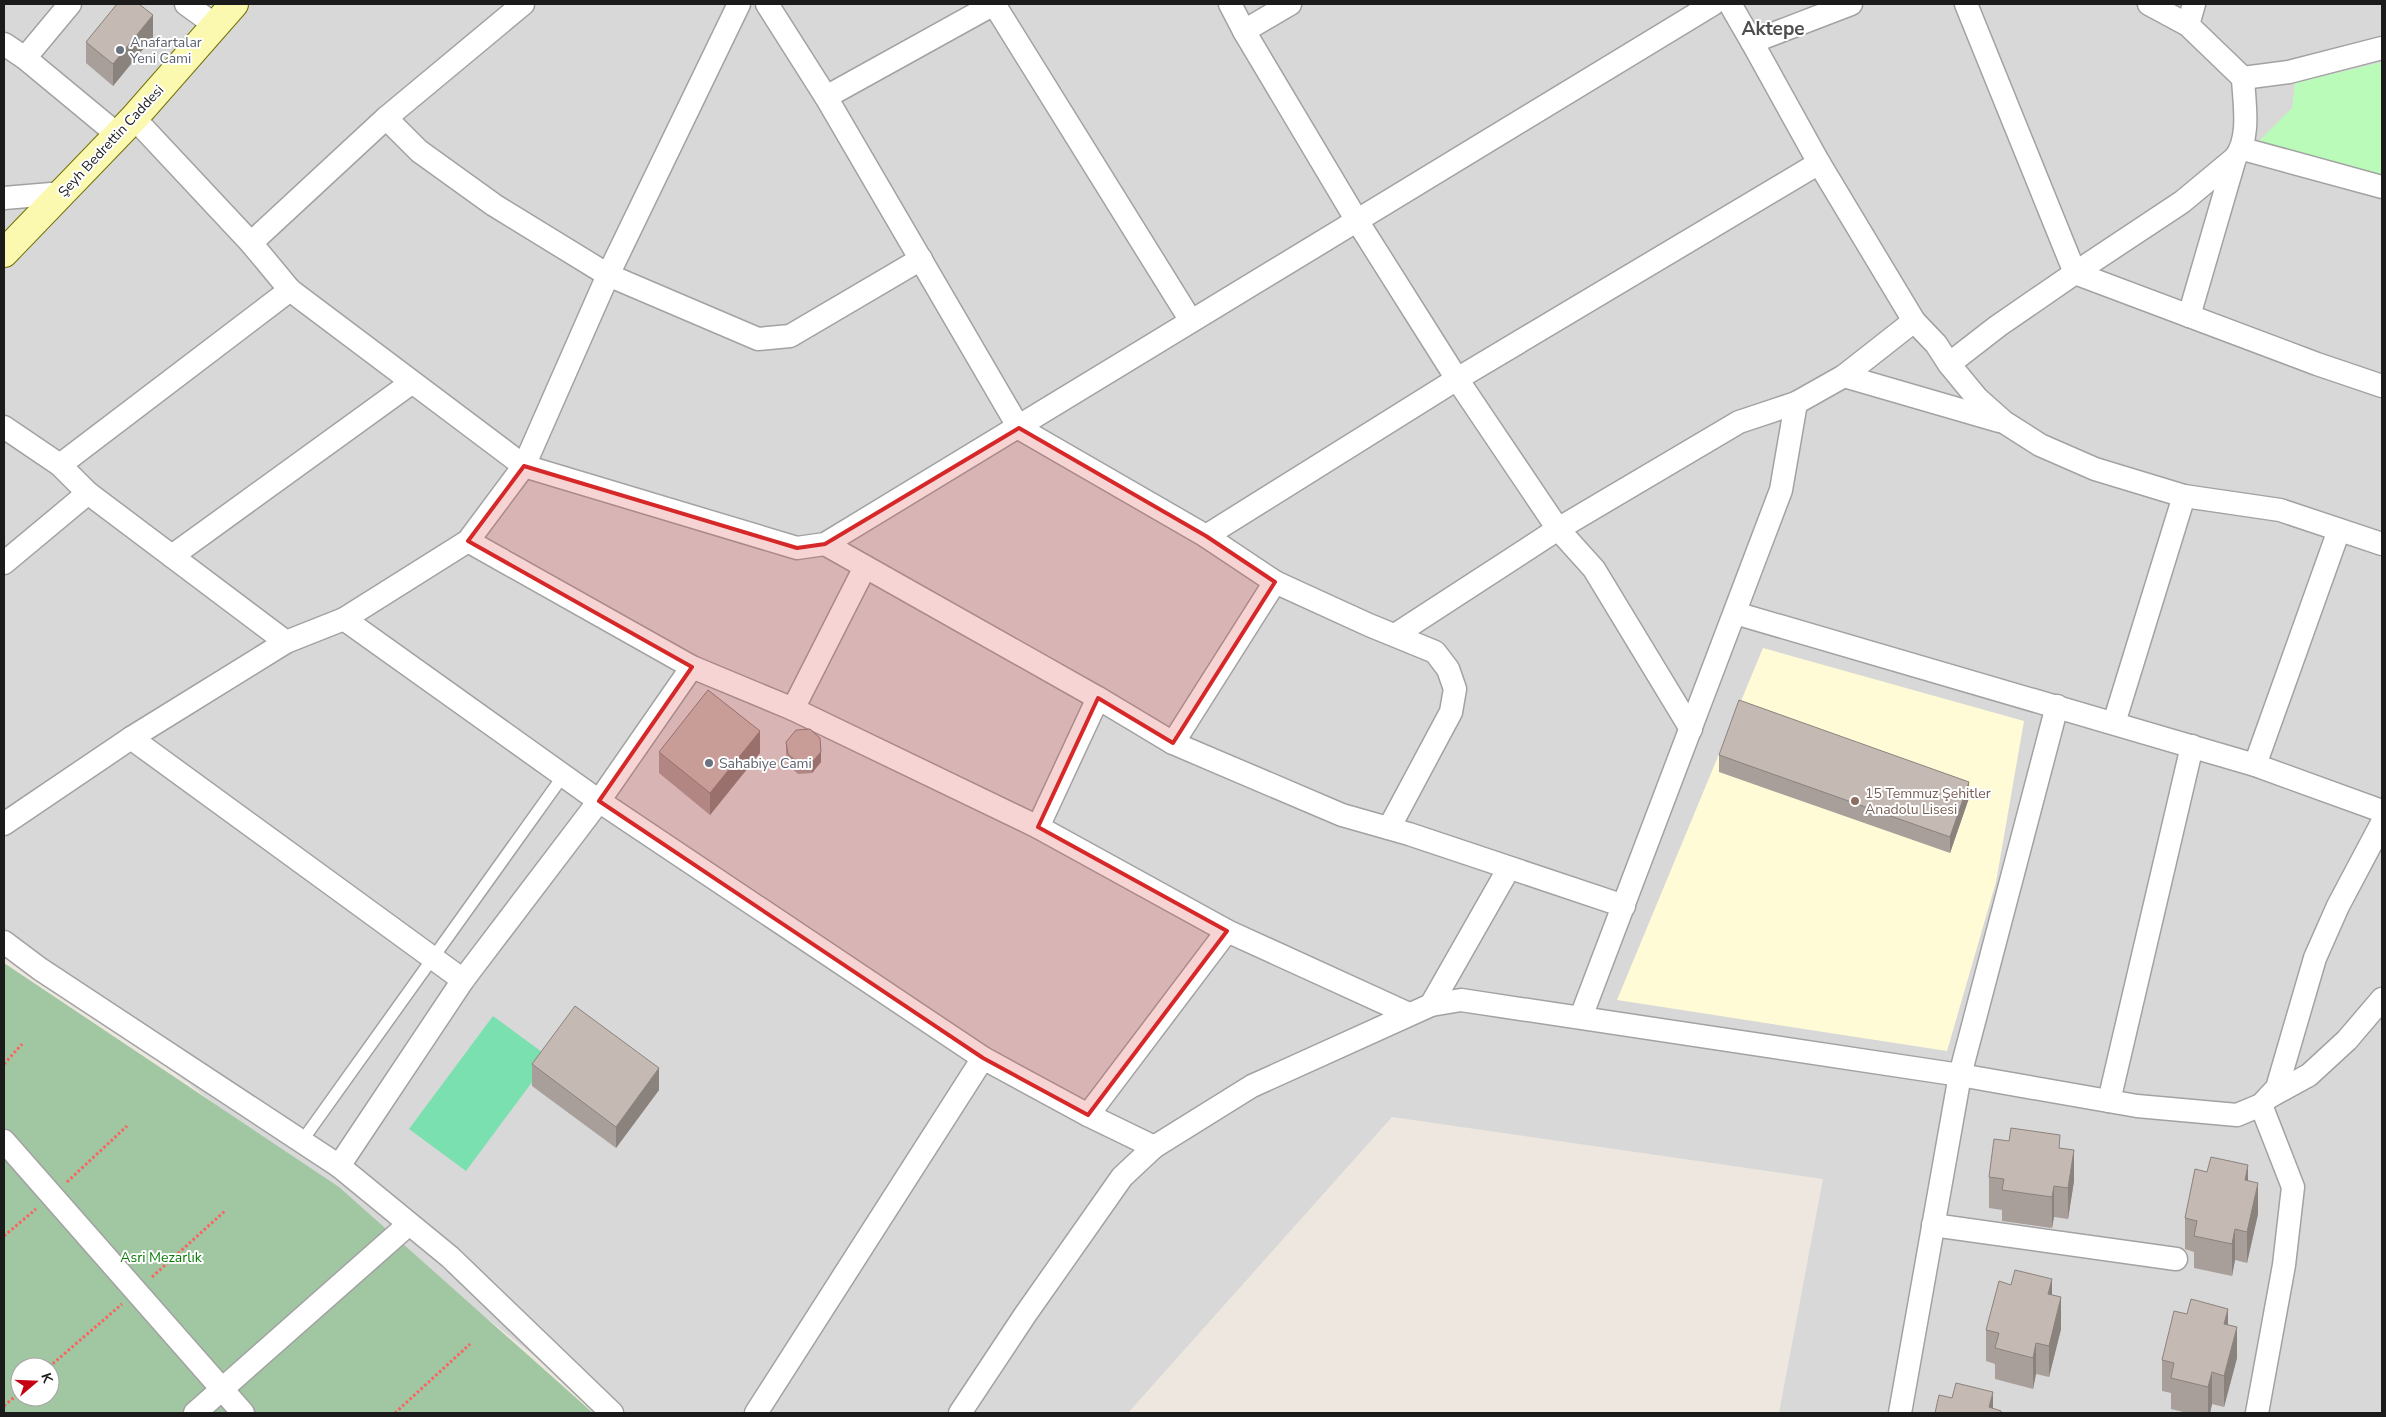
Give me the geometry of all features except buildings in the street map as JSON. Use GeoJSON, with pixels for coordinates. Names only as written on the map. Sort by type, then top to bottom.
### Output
{"type":"FeatureCollection","features":[{"type":"Feature","properties":{"kind":"main road","name":"Şeyh Bedrettin Caddesi"},"geometry":{"type":"LineString","coordinates":[[4,253],[126,126],[234,4]]}},
{"type":"Feature","properties":{"kind":"street"},"geometry":{"type":"LineString","coordinates":[[25,58],[70,4]]}},
{"type":"Feature","properties":{"kind":"street"},"geometry":{"type":"LineString","coordinates":[[186,4],[215,26]]}},
{"type":"Feature","properties":{"kind":"street"},"geometry":{"type":"LineString","coordinates":[[251,243],[386,118],[523,4]]}},
{"type":"Feature","properties":{"kind":"street"},"geometry":{"type":"LineString","coordinates":[[4,824],[131,738],[286,642],[344,619],[468,541],[524,466],[608,275],[739,4]]}},
{"type":"Feature","properties":{"kind":"street"},"geometry":{"type":"LineString","coordinates":[[767,4],[826,97],[1019,428],[1206,536],[1275,582],[1435,652],[1448,669],[1455,689],[1451,712],[1389,828]]}},
{"type":"Feature","properties":{"kind":"street"},"geometry":{"type":"LineString","coordinates":[[826,97],[994,4],[1192,321]]}},
{"type":"Feature","properties":{"kind":"street"},"geometry":{"type":"LineString","coordinates":[[1230,4],[1244,31],[1356,220],[1457,379],[1558,529],[1594,569],[1691,729]]}},
{"type":"Feature","properties":{"kind":"street"},"geometry":{"type":"LineString","coordinates":[[1244,31],[1290,4]]}},
{"type":"Feature","properties":{"kind":"street"},"geometry":{"type":"LineString","coordinates":[[4,44],[126,126],[251,243],[290,290],[524,466],[797,548],[825,544],[1019,428],[1356,220],[1713,4]]}},
{"type":"Feature","properties":{"kind":"street"},"geometry":{"type":"LineString","coordinates":[[1730,4],[1820,163],[1914,321],[1936,344],[1949,364],[1977,398],[2004,422],[2040,445],[2095,469],[2184,496],[2280,510],[2382,544]]}},
{"type":"Feature","properties":{"kind":"street"},"geometry":{"type":"LineString","coordinates":[[1752,42],[1851,4]]}},
{"type":"Feature","properties":{"kind":"street"},"geometry":{"type":"LineString","coordinates":[[1966,4],[2074,273],[2382,386]]}},
{"type":"Feature","properties":{"kind":"street"},"geometry":{"type":"LineString","coordinates":[[2149,4],[2188,25],[2243,78],[2245,117],[2239,153],[2190,316]]}},
{"type":"Feature","properties":{"kind":"street"},"geometry":{"type":"LineString","coordinates":[[2188,25],[2194,4]]}},
{"type":"Feature","properties":{"kind":"street"},"geometry":{"type":"LineString","coordinates":[[2243,78],[2289,72],[2382,48]]}},
{"type":"Feature","properties":{"kind":"street"},"geometry":{"type":"LineString","coordinates":[[386,118],[418,151],[494,206],[608,275],[758,339],[790,336],[921,258]]}},
{"type":"Feature","properties":{"kind":"street"},"geometry":{"type":"LineString","coordinates":[[1949,364],[1998,326],[2074,273],[2182,202],[2239,153]]}},
{"type":"Feature","properties":{"kind":"street"},"geometry":{"type":"LineString","coordinates":[[2239,153],[2382,187]]}},
{"type":"Feature","properties":{"kind":"street"},"geometry":{"type":"LineString","coordinates":[[1206,536],[1457,379],[1820,163]]}},
{"type":"Feature","properties":{"kind":"street"},"geometry":{"type":"LineString","coordinates":[[4,198],[63,193]]}},
{"type":"Feature","properties":{"kind":"street"},"geometry":{"type":"LineString","coordinates":[[60,465],[290,290]]}},
{"type":"Feature","properties":{"kind":"street"},"geometry":{"type":"LineString","coordinates":[[1395,636],[1558,529],[1739,422],[1796,403],[1844,376],[1914,321]]}},
{"type":"Feature","properties":{"kind":"street"},"geometry":{"type":"LineString","coordinates":[[1844,376],[2004,422]]}},
{"type":"Feature","properties":{"kind":"street"},"geometry":{"type":"LineString","coordinates":[[172,556],[411,382]]}},
{"type":"Feature","properties":{"kind":"street"},"geometry":{"type":"LineString","coordinates":[[1581,1017],[1781,490],[1796,403]]}},
{"type":"Feature","properties":{"kind":"street"},"geometry":{"type":"LineString","coordinates":[[4,427],[60,465],[88,493],[286,642]]}},
{"type":"Feature","properties":{"kind":"street"},"geometry":{"type":"LineString","coordinates":[[4,563],[88,493]]}},
{"type":"Feature","properties":{"kind":"street"},"geometry":{"type":"LineString","coordinates":[[2114,723],[2184,496]]}},
{"type":"Feature","properties":{"kind":"street"},"geometry":{"type":"LineString","coordinates":[[2255,766],[2339,530]]}},
{"type":"Feature","properties":{"kind":"street"},"geometry":{"type":"LineString","coordinates":[[468,541],[692,668],[793,709],[1038,827],[1227,931],[1409,1014]]}},
{"type":"Feature","properties":{"kind":"street"},"geometry":{"type":"LineString","coordinates":[[825,544],[1098,698],[1173,743],[1342,815],[1389,828],[1624,906]]}},
{"type":"Feature","properties":{"kind":"street"},"geometry":{"type":"LineString","coordinates":[[793,709],[865,567]]}},
{"type":"Feature","properties":{"kind":"street"},"geometry":{"type":"LineString","coordinates":[[1173,743],[1275,582]]}},
{"type":"Feature","properties":{"kind":"street"},"geometry":{"type":"LineString","coordinates":[[1735,613],[2192,746],[2382,811]]}},
{"type":"Feature","properties":{"kind":"street"},"geometry":{"type":"LineString","coordinates":[[344,619],[599,801],[983,1058],[1088,1115],[1154,1147]]}},
{"type":"Feature","properties":{"kind":"street"},"geometry":{"type":"LineString","coordinates":[[339,1166],[463,980],[599,801],[692,668]]}},
{"type":"Feature","properties":{"kind":"street"},"geometry":{"type":"LineString","coordinates":[[1038,827],[1098,698]]}},
{"type":"Feature","properties":{"kind":"street"},"geometry":{"type":"LineString","coordinates":[[1900,1413],[1960,1075],[2056,706]]}},
{"type":"Feature","properties":{"kind":"street"},"geometry":{"type":"LineString","coordinates":[[131,738],[463,980]]}},
{"type":"Feature","properties":{"kind":"street"},"geometry":{"type":"LineString","coordinates":[[2109,1101],[2192,746]]}},
{"type":"Feature","properties":{"kind":"street"},"geometry":{"type":"LineString","coordinates":[[2265,1101],[2277,1088],[2315,958],[2338,906],[2382,823]]}},
{"type":"Feature","properties":{"kind":"street"},"geometry":{"type":"LineString","coordinates":[[1431,1005],[1509,868]]}},
{"type":"Feature","properties":{"kind":"street"},"geometry":{"type":"LineString","coordinates":[[1088,1115],[1227,931]]}},
{"type":"Feature","properties":{"kind":"street"},"geometry":{"type":"LineString","coordinates":[[4,942],[40,968],[339,1166],[450,1257],[612,1413]]}},
{"type":"Feature","properties":{"kind":"street"},"geometry":{"type":"LineString","coordinates":[[960,1413],[1025,1315],[1122,1177],[1154,1147],[1252,1086],[1431,1005],[1461,1000],[1960,1075],[2109,1101],[2237,1115],[2309,1075],[2347,1040],[2382,998]]}},
{"type":"Feature","properties":{"kind":"street"},"geometry":{"type":"LineString","coordinates":[[756,1413],[983,1058]]}},
{"type":"Feature","properties":{"kind":"street"},"geometry":{"type":"LineString","coordinates":[[2257,1413],[2284,1265],[2293,1187],[2265,1101]]}},
{"type":"Feature","properties":{"kind":"street"},"geometry":{"type":"LineString","coordinates":[[4,1141],[243,1413]]}},
{"type":"Feature","properties":{"kind":"street"},"geometry":{"type":"LineString","coordinates":[[195,1413],[409,1224]]}},
{"type":"Feature","properties":{"kind":"street"},"geometry":{"type":"LineString","coordinates":[[1933,1224],[2176,1259]]}},
{"type":"Feature","properties":{"kind":"lane"},"geometry":{"type":"LineString","coordinates":[[302,1141],[564,776]]}},
{"type":"Feature","properties":{"kind":"path"},"geometry":{"type":"LineString","coordinates":[[4,1064],[22,1044]]}},
{"type":"Feature","properties":{"kind":"path"},"geometry":{"type":"LineString","coordinates":[[395,1413],[470,1344]]}},
{"type":"Feature","properties":{"kind":"highlighted area"},"geometry":{"type":"Polygon","coordinates":[[[1019,428],[1206,536],[1275,582],[1173,743],[1098,698],[1038,827],[1227,931],[1088,1115],[983,1058],[599,801],[692,667],[468,541],[524,466],[797,548],[825,544],[1019,428]]]}},
{"type":"Feature","properties":{"kind":"shaded area"},"geometry":{"type":"Polygon","coordinates":[[[4,4],[2382,4],[2382,1413],[1779,1413],[1823,1179],[1392,1117],[1128,1413],[607,1413],[4,938],[4,4]]]}},
{"type":"Feature","properties":{"kind":"shaded area","name":"15 Temmuz Şehitler Anadolu Lisesi"},"geometry":{"type":"Polygon","coordinates":[[[1763,648],[2024,721],[1996,882],[1947,1051],[1617,1000],[1763,648]]]}},
{"type":"Feature","properties":{"kind":"green space"},"geometry":{"type":"Polygon","coordinates":[[[2382,62],[2382,177],[2257,143],[2292,108],[2295,83],[2382,62]]]}},
{"type":"Feature","properties":{"kind":"green space","name":"Asri Mezarlık"},"geometry":{"type":"Polygon","coordinates":[[[4,963],[339,1187],[593,1413],[4,1413],[4,963]]]}},
{"type":"Feature","properties":{"kind":"green space"},"geometry":{"type":"Polygon","coordinates":[[[493,1016],[550,1058],[466,1171],[409,1129],[493,1016]]]}},
{"type":"Feature","properties":{"kind":"place","name":"Anafartalar Yeni Cami"},"geometry":{"type":"Point","coordinates":[120,50]}},
{"type":"Feature","properties":{"kind":"place","name":"Sahabiye Cami"},"geometry":{"type":"Point","coordinates":[709,763]}},
{"type":"Feature","properties":{"kind":"place","name":"15 Temmuz Şehitler Anadolu Lisesi"},"geometry":{"type":"Point","coordinates":[1855,801]}},
{"type":"Feature","properties":{"kind":"district","name":"Aktepe"},"geometry":{"type":"Point","coordinates":[1773,29]}}]}
